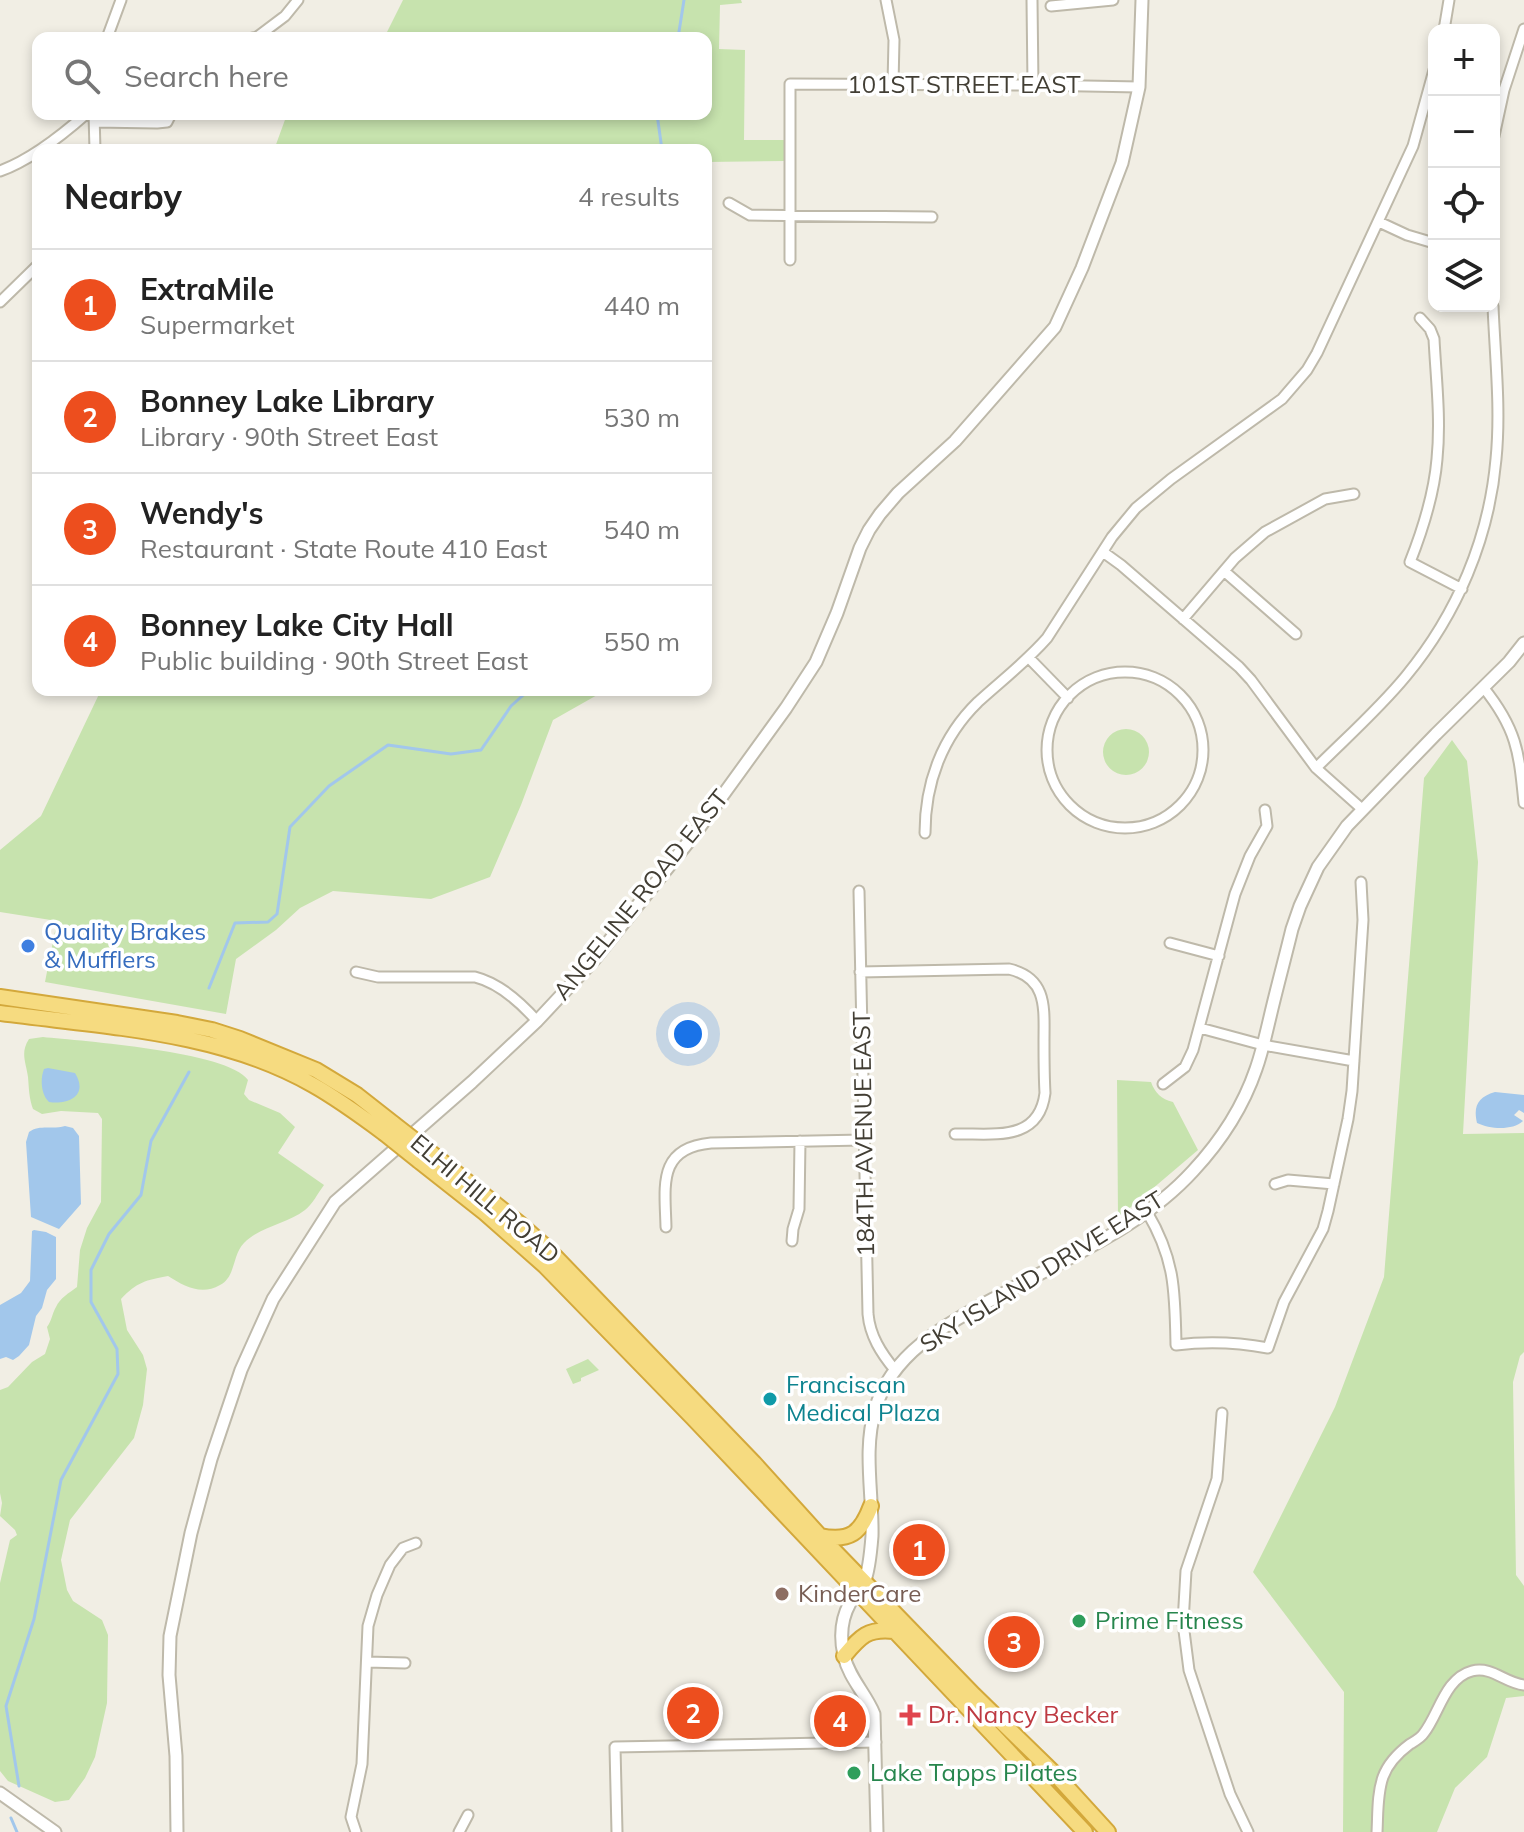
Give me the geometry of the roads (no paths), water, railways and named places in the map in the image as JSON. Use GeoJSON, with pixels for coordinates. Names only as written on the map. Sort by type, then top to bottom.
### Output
{"type":"FeatureCollection","features":[{"type":"Feature","properties":{"kind":"highway","name":"ELHI HILL ROAD"},"geometry":{"type":"LineString","coordinates":[[0,997],[212,1030],[316,1070],[357,1095],[389,1128],[519,1223],[547,1248],[754,1463],[820,1536],[861,1588]]}},
{"type":"Feature","properties":{"kind":"highway","name":"ELHI HILL ROAD"},"geometry":{"type":"LineString","coordinates":[[0,1013],[158,1034],[232,1050],[312,1084],[389,1128]]}},
{"type":"Feature","properties":{"kind":"highway","name":"ELHI HILL ROAD"},"geometry":{"type":"LineString","coordinates":[[425,1156],[545,1266],[861,1588]]}},
{"type":"Feature","properties":{"kind":"highway"},"geometry":{"type":"LineString","coordinates":[[820,1536],[834,1539],[848,1536],[860,1528],[871,1506]]}},
{"type":"Feature","properties":{"kind":"highway"},"geometry":{"type":"LineString","coordinates":[[861,1588],[894,1631],[1085,1832]]}},
{"type":"Feature","properties":{"kind":"highway"},"geometry":{"type":"LineString","coordinates":[[861,1588],[1055,1774],[1108,1832]]}},
{"type":"Feature","properties":{"kind":"highway"},"geometry":{"type":"LineString","coordinates":[[844,1656],[866,1633],[894,1631]]}},
{"type":"Feature","properties":{"kind":"street"},"geometry":{"type":"LineString","coordinates":[[109,32],[121,0]]}},
{"type":"Feature","properties":{"kind":"street"},"geometry":{"type":"LineString","coordinates":[[264,32],[285,16],[298,0]]}},
{"type":"Feature","properties":{"kind":"street"},"geometry":{"type":"LineString","coordinates":[[886,0],[894,40],[893,84]]}},
{"type":"Feature","properties":{"kind":"street"},"geometry":{"type":"LineString","coordinates":[[1032,0],[1033,85]]}},
{"type":"Feature","properties":{"kind":"street"},"geometry":{"type":"LineString","coordinates":[[1051,6],[1113,0]]}},
{"type":"Feature","properties":{"kind":"street","name":"ANGELINE ROAD EAST"},"geometry":{"type":"LineString","coordinates":[[177,1832],[170,1636],[188,1547],[211,1459],[241,1370],[281,1284],[335,1202],[472,1082],[537,1021],[593,961],[694,835],[816,662],[855,560],[880,514],[898,493],[955,441],[1055,327],[1082,268],[1122,163],[1139,87],[1142,0]]}},
{"type":"Feature","properties":{"kind":"street"},"geometry":{"type":"LineString","coordinates":[[1445,24],[1449,0]]}},
{"type":"Feature","properties":{"kind":"street"},"geometry":{"type":"LineString","coordinates":[[1500,108],[1524,29]]}},
{"type":"Feature","properties":{"kind":"street","name":"101ST STREET EAST"},"geometry":{"type":"LineString","coordinates":[[790,216],[790,84],[1139,87]]}},
{"type":"Feature","properties":{"kind":"street"},"geometry":{"type":"LineString","coordinates":[[925,833],[930,784],[945,746],[967,714],[1047,638],[1123,524],[1154,492],[1269,410],[1296,384],[1317,353],[1379,222],[1413,146],[1428,92]]}},
{"type":"Feature","properties":{"kind":"street"},"geometry":{"type":"LineString","coordinates":[[48,144],[79,120]]}},
{"type":"Feature","properties":{"kind":"street"},"geometry":{"type":"LineString","coordinates":[[94,120],[95,144]]}},
{"type":"Feature","properties":{"kind":"street"},"geometry":{"type":"LineString","coordinates":[[112,120],[147,124],[162,120]]}},
{"type":"Feature","properties":{"kind":"street"},"geometry":{"type":"LineString","coordinates":[[0,171],[32,155]]}},
{"type":"Feature","properties":{"kind":"street"},"geometry":{"type":"LineString","coordinates":[[729,203],[750,215],[932,217]]}},
{"type":"Feature","properties":{"kind":"street"},"geometry":{"type":"LineString","coordinates":[[790,216],[790,260]]}},
{"type":"Feature","properties":{"kind":"street"},"geometry":{"type":"LineString","coordinates":[[1379,222],[1428,241]]}},
{"type":"Feature","properties":{"kind":"street"},"geometry":{"type":"LineString","coordinates":[[0,302],[32,271]]}},
{"type":"Feature","properties":{"kind":"street"},"geometry":{"type":"LineString","coordinates":[[1316,768],[1405,679],[1439,631],[1473,563],[1488,513],[1496,458],[1493,312]]}},
{"type":"Feature","properties":{"kind":"street"},"geometry":{"type":"LineString","coordinates":[[1420,318],[1434,339],[1439,437],[1432,493],[1410,562],[1462,589]]}},
{"type":"Feature","properties":{"kind":"street"},"geometry":{"type":"LineString","coordinates":[[1183,619],[1224,571],[1265,532],[1325,499],[1354,494]]}},
{"type":"Feature","properties":{"kind":"street"},"geometry":{"type":"LineString","coordinates":[[1103,552],[1245,673],[1316,768],[1362,809]]}},
{"type":"Feature","properties":{"kind":"street"},"geometry":{"type":"LineString","coordinates":[[1224,571],[1296,634]]}},
{"type":"Feature","properties":{"kind":"street","name":"SKY ISLAND DRIVE EAST"},"geometry":{"type":"LineString","coordinates":[[844,1656],[842,1625],[849,1604],[861,1588],[871,1551],[870,1432],[883,1389],[895,1370],[924,1341],[954,1321],[1147,1212],[1173,1191],[1214,1147],[1242,1101],[1256,1070],[1292,929],[1309,885],[1331,846],[1362,809],[1509,662],[1524,643]]}},
{"type":"Feature","properties":{"kind":"street"},"geometry":{"type":"LineString","coordinates":[[1029,658],[1068,698]]}},
{"type":"Feature","properties":{"kind":"street"},"geometry":{"type":"LineString","coordinates":[[1123,672],[1146,675],[1170,686],[1182,697],[1198,722],[1203,747],[1197,779],[1184,802],[1159,821],[1126,828],[1101,825],[1069,805],[1055,784],[1047,752],[1054,717],[1068,698],[1087,682],[1123,672]]}},
{"type":"Feature","properties":{"kind":"street"},"geometry":{"type":"LineString","coordinates":[[1483,687],[1499,707],[1514,739],[1524,803]]}},
{"type":"Feature","properties":{"kind":"street"},"geometry":{"type":"LineString","coordinates":[[1163,1084],[1185,1067],[1200,1028],[1242,875],[1267,826],[1265,810]]}},
{"type":"Feature","properties":{"kind":"street"},"geometry":{"type":"LineString","coordinates":[[1147,1212],[1162,1240],[1172,1274],[1176,1345],[1219,1341],[1268,1348],[1284,1302],[1323,1229],[1350,1105],[1363,920],[1361,882]]}},
{"type":"Feature","properties":{"kind":"street","name":"184TH AVENUE EAST"},"geometry":{"type":"LineString","coordinates":[[859,891],[869,1326],[883,1355],[895,1370]]}},
{"type":"Feature","properties":{"kind":"street"},"geometry":{"type":"LineString","coordinates":[[1170,943],[1219,956]]}},
{"type":"Feature","properties":{"kind":"street"},"geometry":{"type":"LineString","coordinates":[[860,972],[1009,969],[1030,978],[1038,989],[1044,1004],[1045,1093],[1038,1115],[1027,1127],[1011,1132],[955,1134]]}},
{"type":"Feature","properties":{"kind":"street"},"geometry":{"type":"LineString","coordinates":[[356,972],[378,977],[483,979],[512,998],[537,1021]]}},
{"type":"Feature","properties":{"kind":"street"},"geometry":{"type":"LineString","coordinates":[[1200,1028],[1263,1045],[1354,1061]]}},
{"type":"Feature","properties":{"kind":"street"},"geometry":{"type":"LineString","coordinates":[[666,1227],[666,1171],[673,1159],[685,1149],[711,1143],[863,1140]]}},
{"type":"Feature","properties":{"kind":"street"},"geometry":{"type":"LineString","coordinates":[[792,1241],[799,1209],[800,1141]]}},
{"type":"Feature","properties":{"kind":"street"},"geometry":{"type":"LineString","coordinates":[[1275,1184],[1288,1180],[1334,1184]]}},
{"type":"Feature","properties":{"kind":"street"},"geometry":{"type":"LineString","coordinates":[[1222,1413],[1217,1479],[1186,1571],[1183,1623],[1189,1670],[1230,1794],[1248,1832]]}},
{"type":"Feature","properties":{"kind":"street"},"geometry":{"type":"LineString","coordinates":[[356,1832],[351,1817],[362,1764],[368,1626],[390,1565],[397,1553],[416,1543]]}},
{"type":"Feature","properties":{"kind":"street"},"geometry":{"type":"LineString","coordinates":[[844,1656],[874,1714],[877,1832]]}},
{"type":"Feature","properties":{"kind":"street"},"geometry":{"type":"LineString","coordinates":[[367,1662],[405,1663]]}},
{"type":"Feature","properties":{"kind":"street"},"geometry":{"type":"LineString","coordinates":[[1377,1832],[1380,1790],[1387,1767],[1396,1755],[1424,1734],[1450,1688],[1460,1677],[1471,1672],[1490,1671],[1510,1682],[1524,1685]]}},
{"type":"Feature","properties":{"kind":"street"},"geometry":{"type":"LineString","coordinates":[[617,1832],[615,1747],[876,1742]]}},
{"type":"Feature","properties":{"kind":"street"},"geometry":{"type":"LineString","coordinates":[[0,1793],[55,1832]]}},
{"type":"Feature","properties":{"kind":"street"},"geometry":{"type":"LineString","coordinates":[[459,1832],[468,1815]]}},
{"type":"Feature","properties":{"kind":"water"},"geometry":{"type":"Polygon","coordinates":[[[44,1069],[75,1073],[79,1081],[78,1093],[63,1102],[49,1102],[44,1095],[42,1082],[44,1069]]]}},
{"type":"Feature","properties":{"kind":"water"},"geometry":{"type":"Polygon","coordinates":[[[1495,1092],[1524,1095],[1524,1113],[1519,1110],[1514,1115],[1523,1121],[1501,1128],[1477,1123],[1478,1103],[1495,1092]]]}},
{"type":"Feature","properties":{"kind":"water"},"geometry":{"type":"Polygon","coordinates":[[[73,1128],[79,1136],[81,1204],[59,1229],[31,1217],[26,1142],[29,1132],[33,1130],[73,1128]]]}},
{"type":"Feature","properties":{"kind":"water"},"geometry":{"type":"Polygon","coordinates":[[[34,1230],[56,1237],[56,1279],[47,1290],[42,1308],[36,1316],[29,1345],[13,1360],[6,1357],[0,1359],[0,1305],[21,1293],[30,1281],[34,1230]]]}},
{"type":"Feature","properties":{"kind":"waterway"},"geometry":{"type":"LineString","coordinates":[[679,32],[684,0]]}},
{"type":"Feature","properties":{"kind":"waterway"},"geometry":{"type":"LineString","coordinates":[[658,120],[661,144]]}},
{"type":"Feature","properties":{"kind":"waterway"},"geometry":{"type":"LineString","coordinates":[[209,988],[235,923],[268,922],[277,914],[290,827],[329,786],[388,745],[451,754],[481,750],[511,706],[522,696]]}},
{"type":"Feature","properties":{"kind":"waterway"},"geometry":{"type":"LineString","coordinates":[[19,1786],[6,1706],[34,1619],[61,1480],[118,1374],[117,1349],[91,1302],[91,1270],[109,1234],[141,1195],[151,1141],[189,1072]]}},
{"type":"Feature","properties":{"kind":"waterway"},"geometry":{"type":"LineString","coordinates":[[11,1818],[17,1832]]}},
{"type":"Feature","properties":{"kind":"place","name":"Quality Brakes & Mufflers"},"geometry":{"type":"Point","coordinates":[28,946]}},
{"type":"Feature","properties":{"kind":"place","name":"Franciscan Medical Plaza"},"geometry":{"type":"Point","coordinates":[770,1399]}},
{"type":"Feature","properties":{"kind":"place","name":"ExtraMile"},"geometry":{"type":"Point","coordinates":[919,1550]}},
{"type":"Feature","properties":{"kind":"place","name":"KinderCare"},"geometry":{"type":"Point","coordinates":[782,1594]}},
{"type":"Feature","properties":{"kind":"place","name":"Prime Fitness"},"geometry":{"type":"Point","coordinates":[1079,1621]}},
{"type":"Feature","properties":{"kind":"place","name":"Wendy's"},"geometry":{"type":"Point","coordinates":[1014,1642]}},
{"type":"Feature","properties":{"kind":"place","name":"Bonney Lake Library"},"geometry":{"type":"Point","coordinates":[693,1713]}},
{"type":"Feature","properties":{"kind":"place","name":"Dr. Nancy Becker"},"geometry":{"type":"Point","coordinates":[910,1715]}},
{"type":"Feature","properties":{"kind":"place","name":"Bonney Lake City Hall"},"geometry":{"type":"Point","coordinates":[840,1721]}},
{"type":"Feature","properties":{"kind":"place","name":"Lake Tapps Pilates"},"geometry":{"type":"Point","coordinates":[854,1773]}}]}
